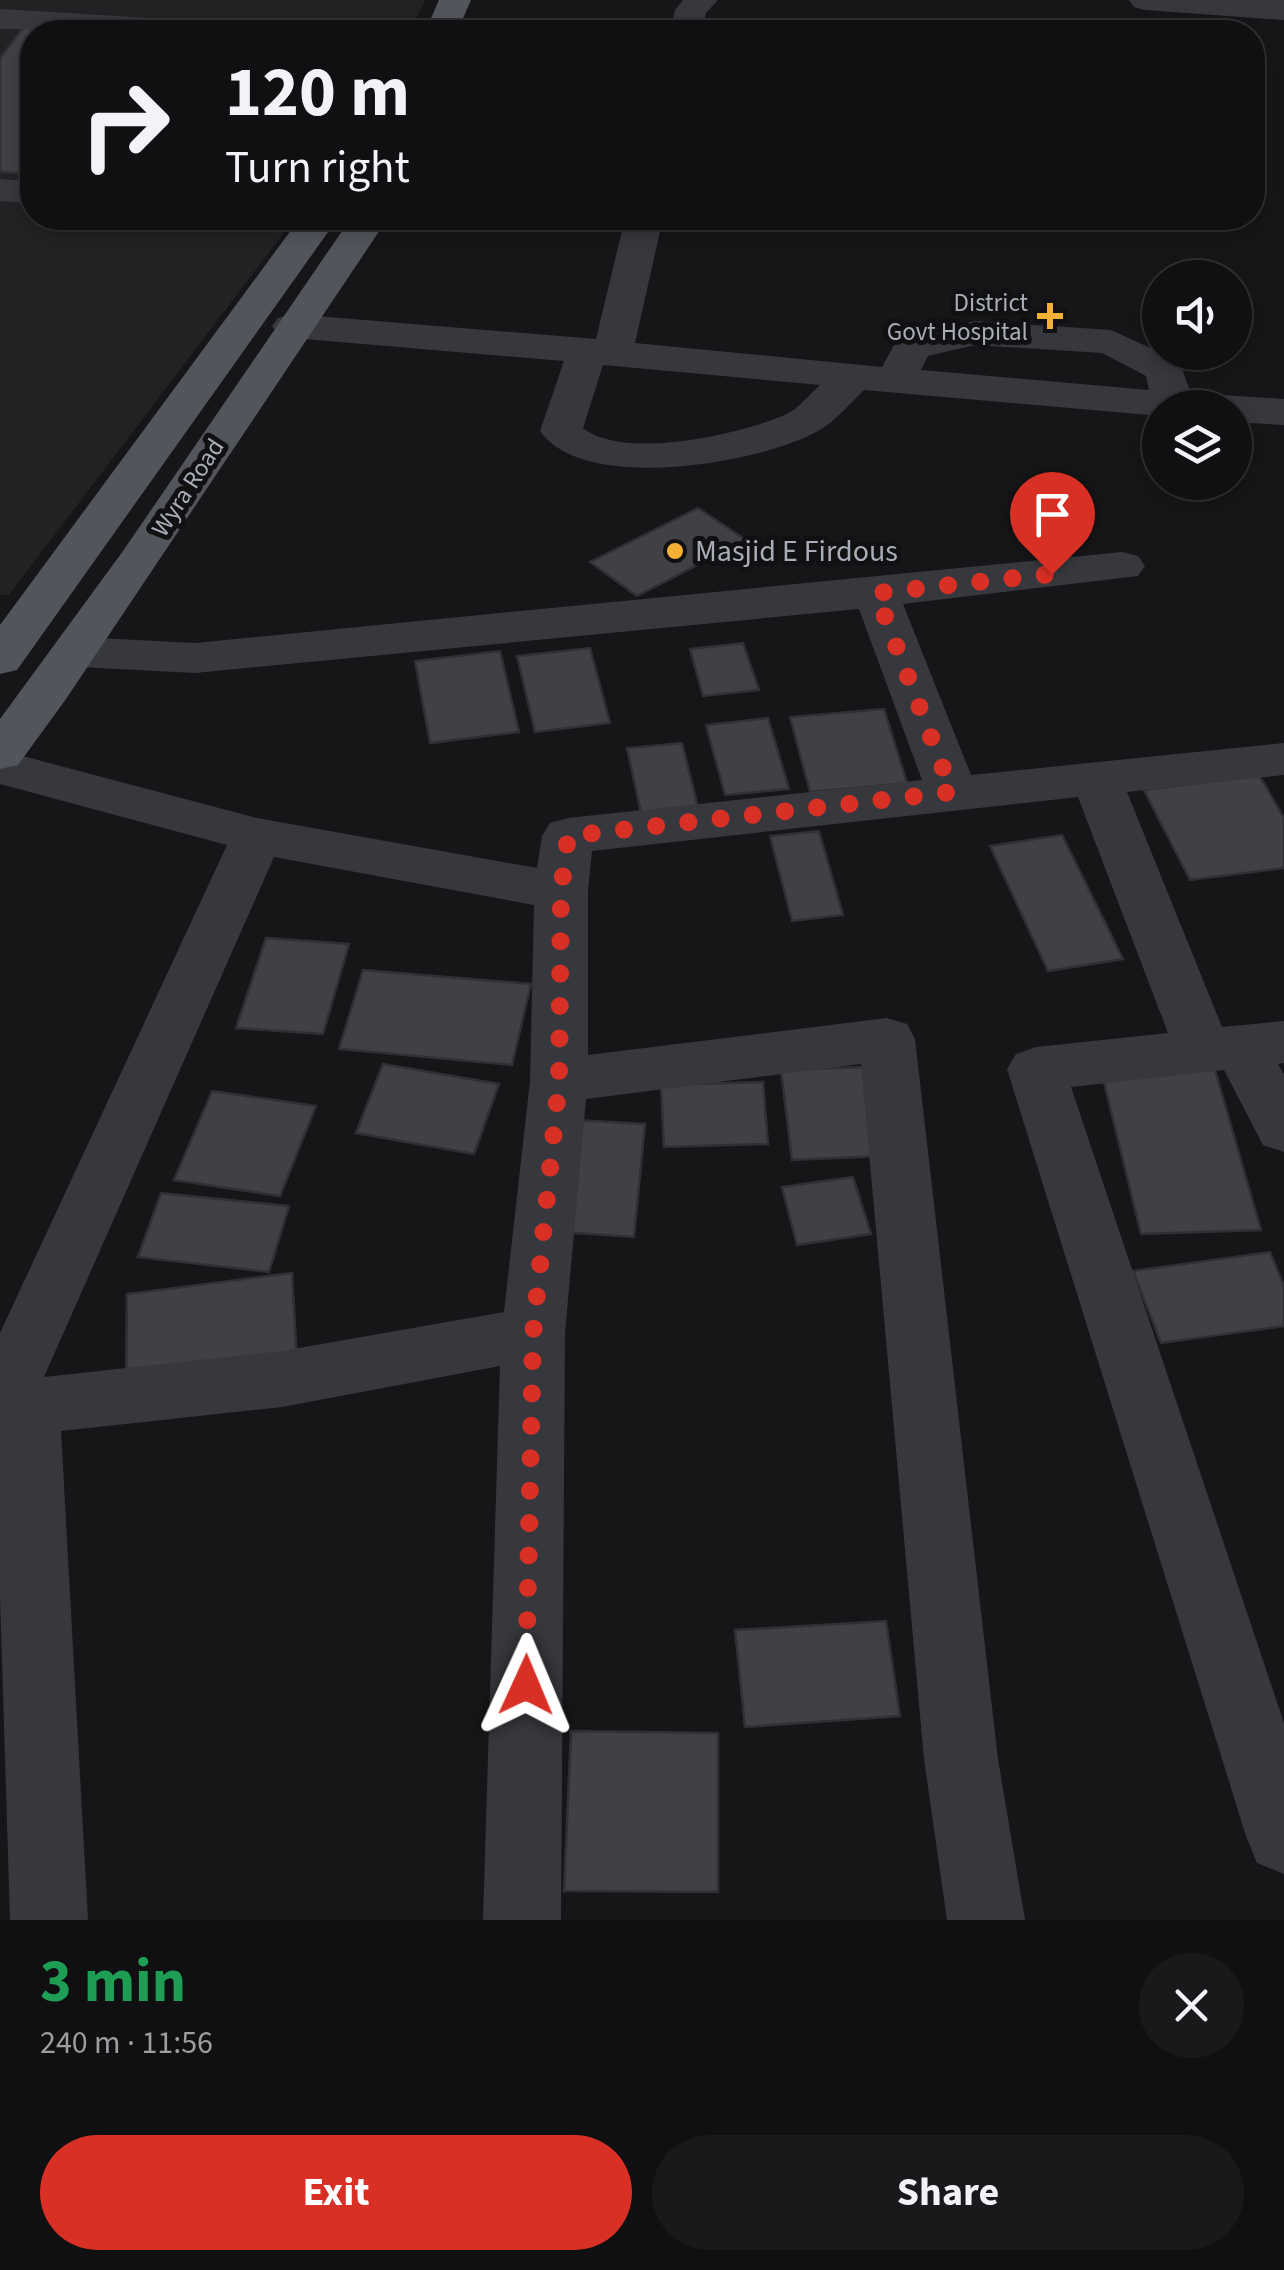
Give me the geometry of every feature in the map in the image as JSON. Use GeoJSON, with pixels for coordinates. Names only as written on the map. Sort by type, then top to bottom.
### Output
{"type":"FeatureCollection","features":[{"type":"Feature","properties":{"kind":"main road","name":"Wyra Road"},"geometry":{"type":"LineString","coordinates":[[6,644],[311,230]]}},
{"type":"Feature","properties":{"kind":"main road","name":"Wyra Road"},"geometry":{"type":"LineString","coordinates":[[0,754],[79,652],[292,326],[360,230]]}},
{"type":"Feature","properties":{"kind":"street"},"geometry":{"type":"LineString","coordinates":[[689,20],[691,10],[702,0]]}},
{"type":"Feature","properties":{"kind":"street"},"geometry":{"type":"LineString","coordinates":[[1145,0],[1284,10]]}},
{"type":"Feature","properties":{"kind":"street"},"geometry":{"type":"LineString","coordinates":[[640,230],[600,350],[560,431],[578,445],[638,458],[743,443],[804,422],[875,379],[912,347],[975,333],[1110,342],[1165,370],[1170,390]]}},
{"type":"Feature","properties":{"kind":"street"},"geometry":{"type":"LineString","coordinates":[[292,326],[600,350],[1142,401]]}},
{"type":"Feature","properties":{"kind":"street"},"geometry":{"type":"LineString","coordinates":[[1252,409],[1284,412]]}},
{"type":"Feature","properties":{"kind":"street"},"geometry":{"type":"LineString","coordinates":[[79,652],[196,658],[1122,566]]}},
{"type":"Feature","properties":{"kind":"street"},"geometry":{"type":"LineString","coordinates":[[876,593],[952,792]]}},
{"type":"Feature","properties":{"kind":"street"},"geometry":{"type":"LineString","coordinates":[[522,1920],[533,1334],[559,1081],[561,891],[568,836],[1284,759]]}},
{"type":"Feature","properties":{"kind":"street"},"geometry":{"type":"LineString","coordinates":[[0,766],[256,836],[561,891]]}},
{"type":"Feature","properties":{"kind":"street"},"geometry":{"type":"LineString","coordinates":[[1096,778],[1284,1129]]}},
{"type":"Feature","properties":{"kind":"street"},"geometry":{"type":"LineString","coordinates":[[0,1409],[256,836]]}},
{"type":"Feature","properties":{"kind":"street"},"geometry":{"type":"LineString","coordinates":[[559,1081],[888,1040],[961,1759],[986,1920]]}},
{"type":"Feature","properties":{"kind":"street"},"geometry":{"type":"LineString","coordinates":[[1242,1046],[1036,1068],[1284,1836]]}},
{"type":"Feature","properties":{"kind":"street"},"geometry":{"type":"LineString","coordinates":[[0,1409],[282,1379],[533,1334]]}},
{"type":"Feature","properties":{"kind":"street"},"geometry":{"type":"LineString","coordinates":[[0,1409],[28,1430],[50,1920]]}},
{"type":"Feature","properties":{"kind":"shaded area"},"geometry":{"type":"Polygon","coordinates":[[[0,0],[425,0],[416,20],[20,20],[20,230],[286,230],[9,595],[0,595],[0,0]]]}},
{"type":"Feature","properties":{"kind":"building"},"geometry":{"type":"Polygon","coordinates":[[[20,32],[20,173],[0,172],[0,58],[20,32]]]}},
{"type":"Feature","properties":{"kind":"building"},"geometry":{"type":"Polygon","coordinates":[[[698,508],[746,540],[637,596],[590,562],[698,508]]]}},
{"type":"Feature","properties":{"kind":"building"},"geometry":{"type":"Polygon","coordinates":[[[743,643],[759,690],[703,696],[690,649],[743,643]]]}},
{"type":"Feature","properties":{"kind":"building"},"geometry":{"type":"Polygon","coordinates":[[[590,648],[610,723],[535,732],[517,656],[590,648]]]}},
{"type":"Feature","properties":{"kind":"building"},"geometry":{"type":"Polygon","coordinates":[[[500,651],[519,732],[430,743],[415,661],[500,651]]]}},
{"type":"Feature","properties":{"kind":"building"},"geometry":{"type":"Polygon","coordinates":[[[884,709],[907,783],[810,792],[790,717],[884,709]]]}},
{"type":"Feature","properties":{"kind":"building"},"geometry":{"type":"Polygon","coordinates":[[[768,718],[789,789],[725,795],[706,725],[768,718]]]}},
{"type":"Feature","properties":{"kind":"building"},"geometry":{"type":"Polygon","coordinates":[[[682,743],[698,807],[641,813],[627,748],[682,743]]]}},
{"type":"Feature","properties":{"kind":"building"},"geometry":{"type":"Polygon","coordinates":[[[1259,775],[1284,818],[1284,868],[1190,880],[1144,790],[1259,775]]]}},
{"type":"Feature","properties":{"kind":"building"},"geometry":{"type":"Polygon","coordinates":[[[819,831],[843,915],[792,921],[770,836],[819,831]]]}},
{"type":"Feature","properties":{"kind":"building"},"geometry":{"type":"Polygon","coordinates":[[[1062,835],[1123,959],[1048,971],[990,846],[1062,835]]]}},
{"type":"Feature","properties":{"kind":"building"},"geometry":{"type":"Polygon","coordinates":[[[266,938],[349,944],[323,1034],[236,1028],[266,938]]]}},
{"type":"Feature","properties":{"kind":"building"},"geometry":{"type":"Polygon","coordinates":[[[363,970],[531,984],[512,1065],[339,1049],[363,970]]]}},
{"type":"Feature","properties":{"kind":"building"},"geometry":{"type":"Polygon","coordinates":[[[383,1064],[499,1084],[474,1154],[356,1133],[383,1064]]]}},
{"type":"Feature","properties":{"kind":"building"},"geometry":{"type":"Polygon","coordinates":[[[864,1067],[879,1156],[792,1160],[781,1070],[864,1067]]]}},
{"type":"Feature","properties":{"kind":"building"},"geometry":{"type":"Polygon","coordinates":[[[1215,1070],[1261,1230],[1141,1234],[1102,1074],[1215,1070]]]}},
{"type":"Feature","properties":{"kind":"building"},"geometry":{"type":"Polygon","coordinates":[[[763,1082],[768,1144],[664,1147],[661,1085],[763,1082]]]}},
{"type":"Feature","properties":{"kind":"building"},"geometry":{"type":"Polygon","coordinates":[[[212,1091],[316,1106],[280,1196],[174,1180],[212,1091]]]}},
{"type":"Feature","properties":{"kind":"building"},"geometry":{"type":"Polygon","coordinates":[[[576,1120],[645,1124],[634,1237],[561,1232],[576,1120]]]}},
{"type":"Feature","properties":{"kind":"building"},"geometry":{"type":"Polygon","coordinates":[[[853,1177],[871,1234],[797,1245],[782,1187],[853,1177]]]}},
{"type":"Feature","properties":{"kind":"building"},"geometry":{"type":"Polygon","coordinates":[[[161,1193],[289,1206],[269,1272],[138,1257],[161,1193]]]}},
{"type":"Feature","properties":{"kind":"building"},"geometry":{"type":"Polygon","coordinates":[[[1270,1252],[1284,1286],[1284,1326],[1161,1343],[1133,1271],[1270,1252]]]}},
{"type":"Feature","properties":{"kind":"building"},"geometry":{"type":"Polygon","coordinates":[[[292,1273],[297,1361],[126,1384],[127,1294],[292,1273]]]}},
{"type":"Feature","properties":{"kind":"building"},"geometry":{"type":"Polygon","coordinates":[[[886,1621],[900,1716],[745,1727],[735,1630],[886,1621]]]}},
{"type":"Feature","properties":{"kind":"building"},"geometry":{"type":"Polygon","coordinates":[[[571,1731],[718,1733],[718,1892],[564,1891],[571,1731]]]}},
{"type":"Feature","properties":{"kind":"place","name":"District Govt Hospital"},"geometry":{"type":"Point","coordinates":[1050,316]}},
{"type":"Feature","properties":{"kind":"place","name":"Masjid E Firdous"},"geometry":{"type":"Point","coordinates":[675,551]}},
{"type":"Feature","properties":{"kind":"route"},"geometry":{"type":"LineString","coordinates":[[526,1685],[533,1334],[559,1081],[561,891],[568,836],[952,792],[876,593],[1052,574]]}}]}
